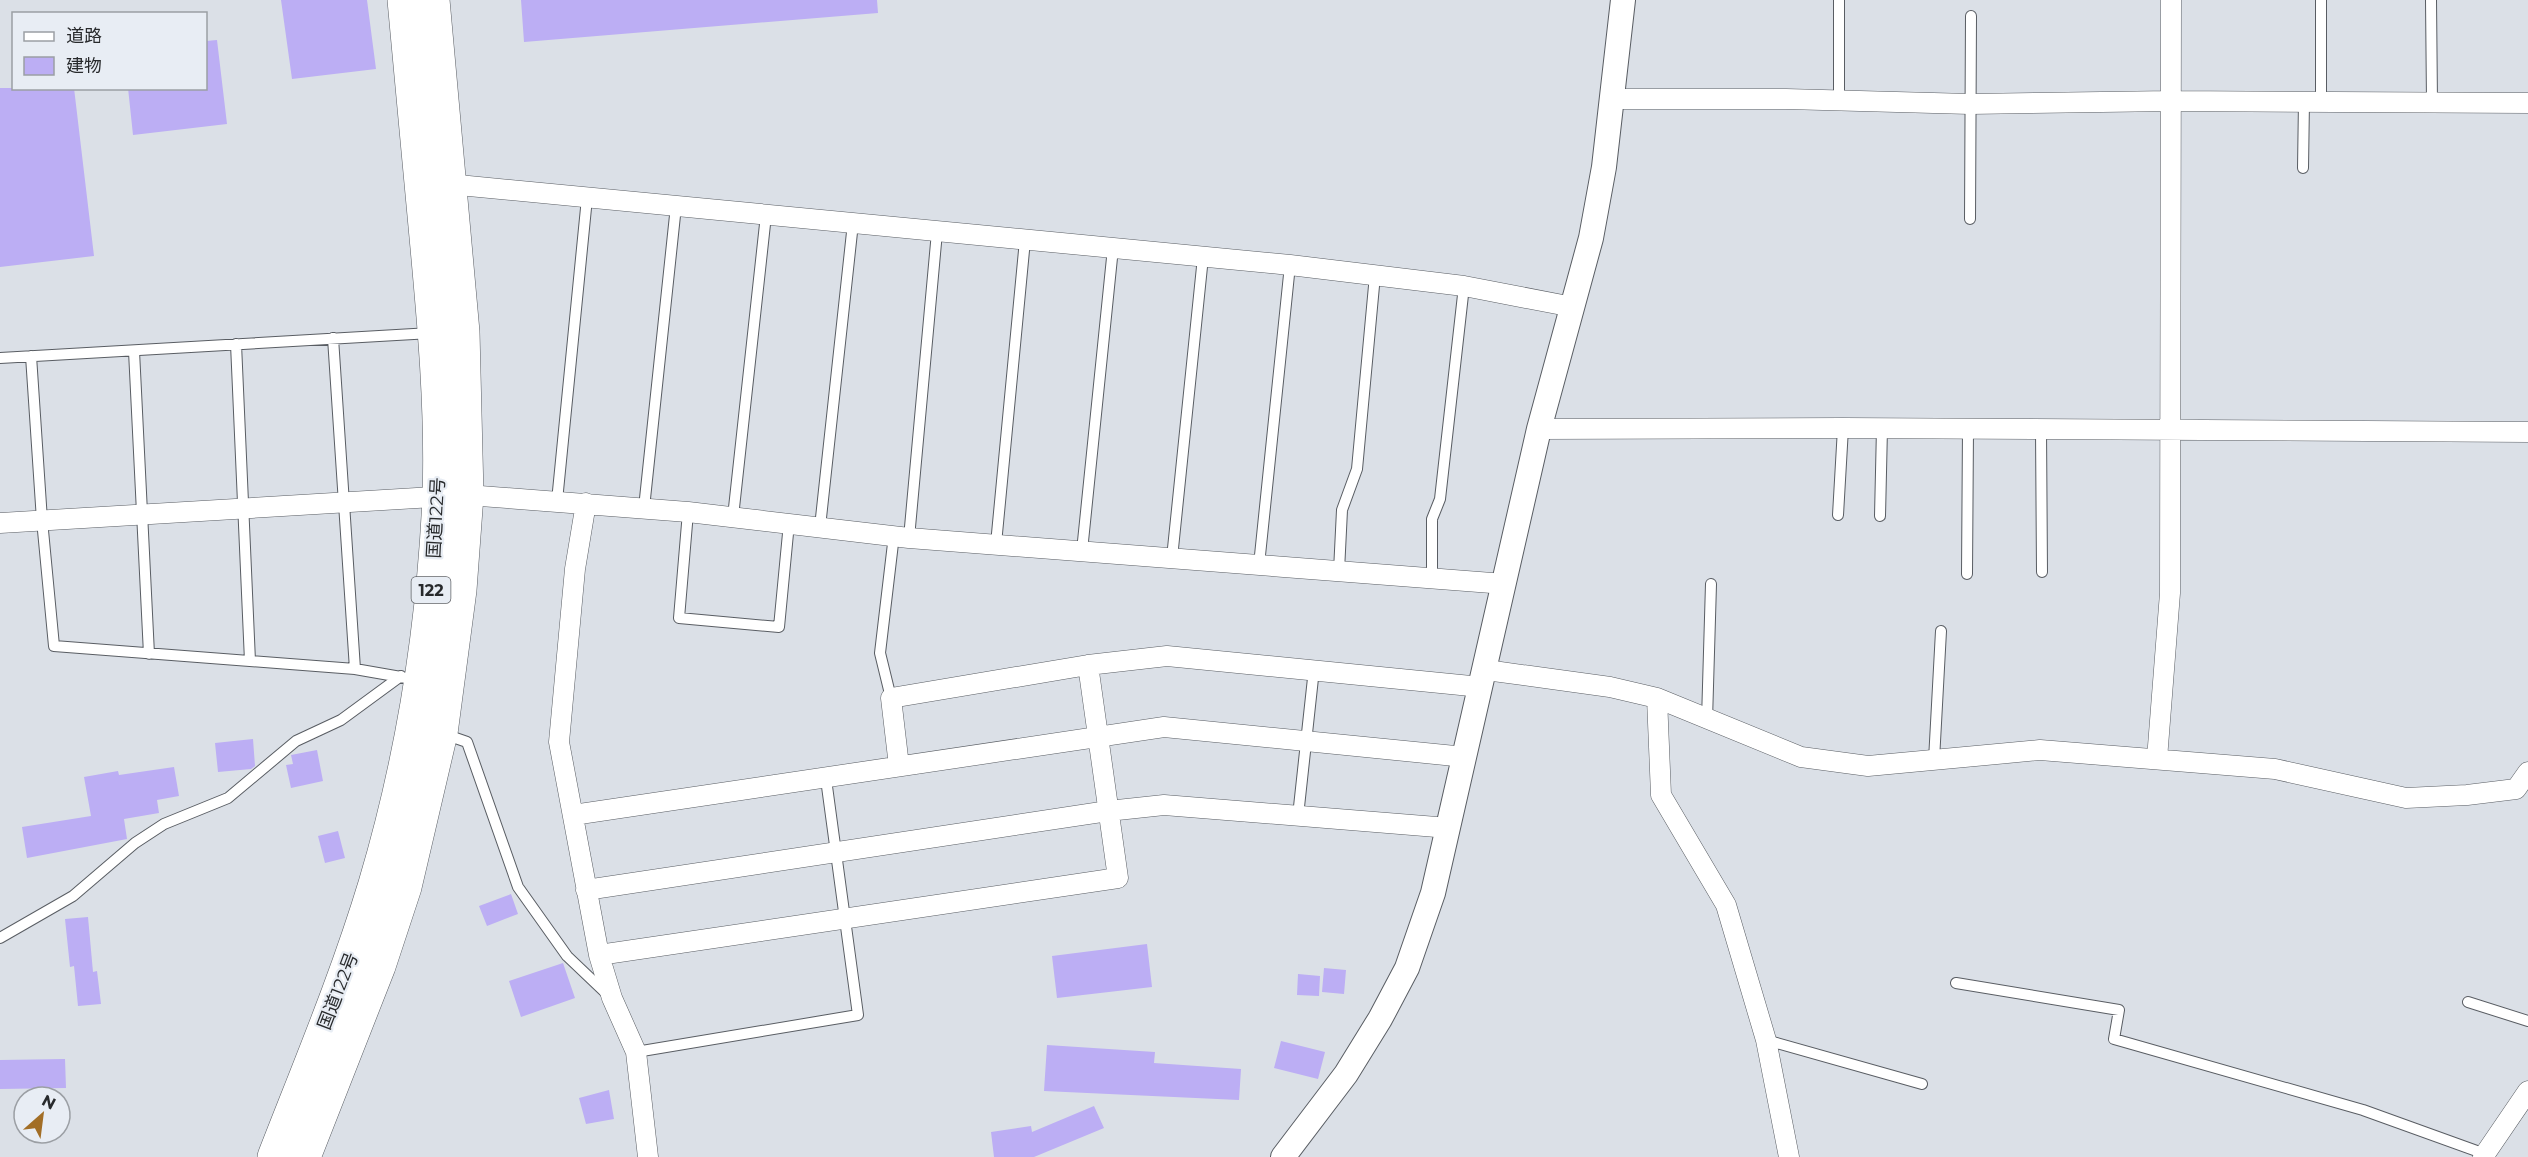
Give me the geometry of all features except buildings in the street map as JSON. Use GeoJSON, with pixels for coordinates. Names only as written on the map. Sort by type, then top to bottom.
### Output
{"type":"FeatureCollection","features":[{"type":"Feature","properties":{"kind":"highway","name":"国道122号"},"geometry":{"type":"LineString","coordinates":[[304,1157],[379,966],[405,887],[441,733],[460,591],[453,495],[435,333],[404,0]]}},
{"type":"Feature","properties":{"kind":"highway","name":"国道122号"},"geometry":{"type":"LineString","coordinates":[[274,1157],[350,960],[376,882],[397,799],[411,678],[453,495],[463,332],[433,0]]}},
{"type":"Feature","properties":{"kind":"street"},"geometry":{"type":"LineString","coordinates":[[1283,1157],[1346,1074],[1380,1019],[1407,968],[1431,902],[1484,678],[1539,429],[1591,238],[1613,99],[1623,0]]}},
{"type":"Feature","properties":{"kind":"street"},"geometry":{"type":"LineString","coordinates":[[2157,759],[2170,593],[2171,0]]}},
{"type":"Feature","properties":{"kind":"street"},"geometry":{"type":"LineString","coordinates":[[1613,99],[1970,104],[2171,101],[2528,103]]}},
{"type":"Feature","properties":{"kind":"street"},"geometry":{"type":"LineString","coordinates":[[448,184],[1290,265],[1464,286],[1573,307]]}},
{"type":"Feature","properties":{"kind":"street"},"geometry":{"type":"LineString","coordinates":[[1539,429],[1882,428],[2172,432],[2528,432]]}},
{"type":"Feature","properties":{"kind":"street"},"geometry":{"type":"LineString","coordinates":[[0,523],[453,495],[586,503],[902,536],[1505,584]]}},
{"type":"Feature","properties":{"kind":"street"},"geometry":{"type":"LineString","coordinates":[[586,503],[575,569],[559,742],[599,955],[612,998],[636,1052],[648,1157]]}},
{"type":"Feature","properties":{"kind":"street"},"geometry":{"type":"LineString","coordinates":[[900,766],[891,698],[1088,665],[1167,656],[1314,669],[1610,687],[1657,698],[1801,758],[1869,766],[2040,750],[2275,769],[2406,798],[2467,795],[2516,789],[2528,772]]}},
{"type":"Feature","properties":{"kind":"street"},"geometry":{"type":"LineString","coordinates":[[599,955],[1118,878],[1088,665]]}},
{"type":"Feature","properties":{"kind":"street"},"geometry":{"type":"LineString","coordinates":[[1657,698],[1661,795],[1726,905],[1766,1040],[1789,1157]]}},
{"type":"Feature","properties":{"kind":"street"},"geometry":{"type":"LineString","coordinates":[[573,815],[1164,727],[1465,757]]}},
{"type":"Feature","properties":{"kind":"street"},"geometry":{"type":"LineString","coordinates":[[586,890],[1108,811],[1164,805],[1449,828]]}},
{"type":"Feature","properties":{"kind":"street"},"geometry":{"type":"LineString","coordinates":[[2484,1155],[2528,1091]]}},
{"type":"Feature","properties":{"kind":"lane"},"geometry":{"type":"LineString","coordinates":[[1839,0],[1839,101]]}},
{"type":"Feature","properties":{"kind":"lane"},"geometry":{"type":"LineString","coordinates":[[2303,168],[2313,102],[2321,0]]}},
{"type":"Feature","properties":{"kind":"lane"},"geometry":{"type":"LineString","coordinates":[[2432,0],[2432,102]]}},
{"type":"Feature","properties":{"kind":"lane"},"geometry":{"type":"LineString","coordinates":[[1970,219],[1971,16]]}},
{"type":"Feature","properties":{"kind":"lane"},"geometry":{"type":"LineString","coordinates":[[557,501],[587,198]]}},
{"type":"Feature","properties":{"kind":"lane"},"geometry":{"type":"LineString","coordinates":[[644,508],[676,206]]}},
{"type":"Feature","properties":{"kind":"lane"},"geometry":{"type":"LineString","coordinates":[[733,517],[766,215]]}},
{"type":"Feature","properties":{"kind":"lane"},"geometry":{"type":"LineString","coordinates":[[820,527],[853,223]]}},
{"type":"Feature","properties":{"kind":"lane"},"geometry":{"type":"LineString","coordinates":[[891,698],[880,653],[902,536],[937,232]]}},
{"type":"Feature","properties":{"kind":"lane"},"geometry":{"type":"LineString","coordinates":[[996,544],[1025,240]]}},
{"type":"Feature","properties":{"kind":"lane"},"geometry":{"type":"LineString","coordinates":[[1082,551],[1113,248]]}},
{"type":"Feature","properties":{"kind":"lane"},"geometry":{"type":"LineString","coordinates":[[1172,558],[1203,257]]}},
{"type":"Feature","properties":{"kind":"lane"},"geometry":{"type":"LineString","coordinates":[[1259,565],[1290,265]]}},
{"type":"Feature","properties":{"kind":"lane"},"geometry":{"type":"LineString","coordinates":[[1339,571],[1342,510],[1357,469],[1376,275]]}},
{"type":"Feature","properties":{"kind":"lane"},"geometry":{"type":"LineString","coordinates":[[1432,579],[1432,519],[1440,499],[1464,286]]}},
{"type":"Feature","properties":{"kind":"lane"},"geometry":{"type":"LineString","coordinates":[[0,358],[435,333]]}},
{"type":"Feature","properties":{"kind":"lane"},"geometry":{"type":"LineString","coordinates":[[333,338],[355,669]]}},
{"type":"Feature","properties":{"kind":"lane"},"geometry":{"type":"LineString","coordinates":[[236,344],[250,661]]}},
{"type":"Feature","properties":{"kind":"lane"},"geometry":{"type":"LineString","coordinates":[[134,351],[149,654]]}},
{"type":"Feature","properties":{"kind":"lane"},"geometry":{"type":"LineString","coordinates":[[31,356],[42,520],[54,646],[355,669],[411,678]]}},
{"type":"Feature","properties":{"kind":"lane"},"geometry":{"type":"LineString","coordinates":[[1838,515],[1843,428]]}},
{"type":"Feature","properties":{"kind":"lane"},"geometry":{"type":"LineString","coordinates":[[1880,516],[1882,428]]}},
{"type":"Feature","properties":{"kind":"lane"},"geometry":{"type":"LineString","coordinates":[[1967,574],[1968,429]]}},
{"type":"Feature","properties":{"kind":"lane"},"geometry":{"type":"LineString","coordinates":[[2041,430],[2042,572]]}},
{"type":"Feature","properties":{"kind":"lane"},"geometry":{"type":"LineString","coordinates":[[688,512],[679,618],[779,627],[789,523]]}},
{"type":"Feature","properties":{"kind":"lane"},"geometry":{"type":"LineString","coordinates":[[1707,720],[1711,584]]}},
{"type":"Feature","properties":{"kind":"lane"},"geometry":{"type":"LineString","coordinates":[[1934,760],[1941,631]]}},
{"type":"Feature","properties":{"kind":"lane"},"geometry":{"type":"LineString","coordinates":[[1298,816],[1314,669]]}},
{"type":"Feature","properties":{"kind":"lane"},"geometry":{"type":"LineString","coordinates":[[0,938],[73,896],[135,843],[164,824],[228,798],[296,741],[341,720],[411,678]]}},
{"type":"Feature","properties":{"kind":"lane"},"geometry":{"type":"LineString","coordinates":[[441,733],[467,742],[518,887],[567,956],[612,998]]}},
{"type":"Feature","properties":{"kind":"lane"},"geometry":{"type":"LineString","coordinates":[[636,1052],[858,1016],[826,778]]}},
{"type":"Feature","properties":{"kind":"lane"},"geometry":{"type":"LineString","coordinates":[[1956,983],[2118,1010],[2114,1039],[2363,1110],[2484,1155]]}},
{"type":"Feature","properties":{"kind":"lane"},"geometry":{"type":"LineString","coordinates":[[2468,1002],[2528,1020]]}},
{"type":"Feature","properties":{"kind":"lane"},"geometry":{"type":"LineString","coordinates":[[1766,1040],[1922,1084]]}}]}
